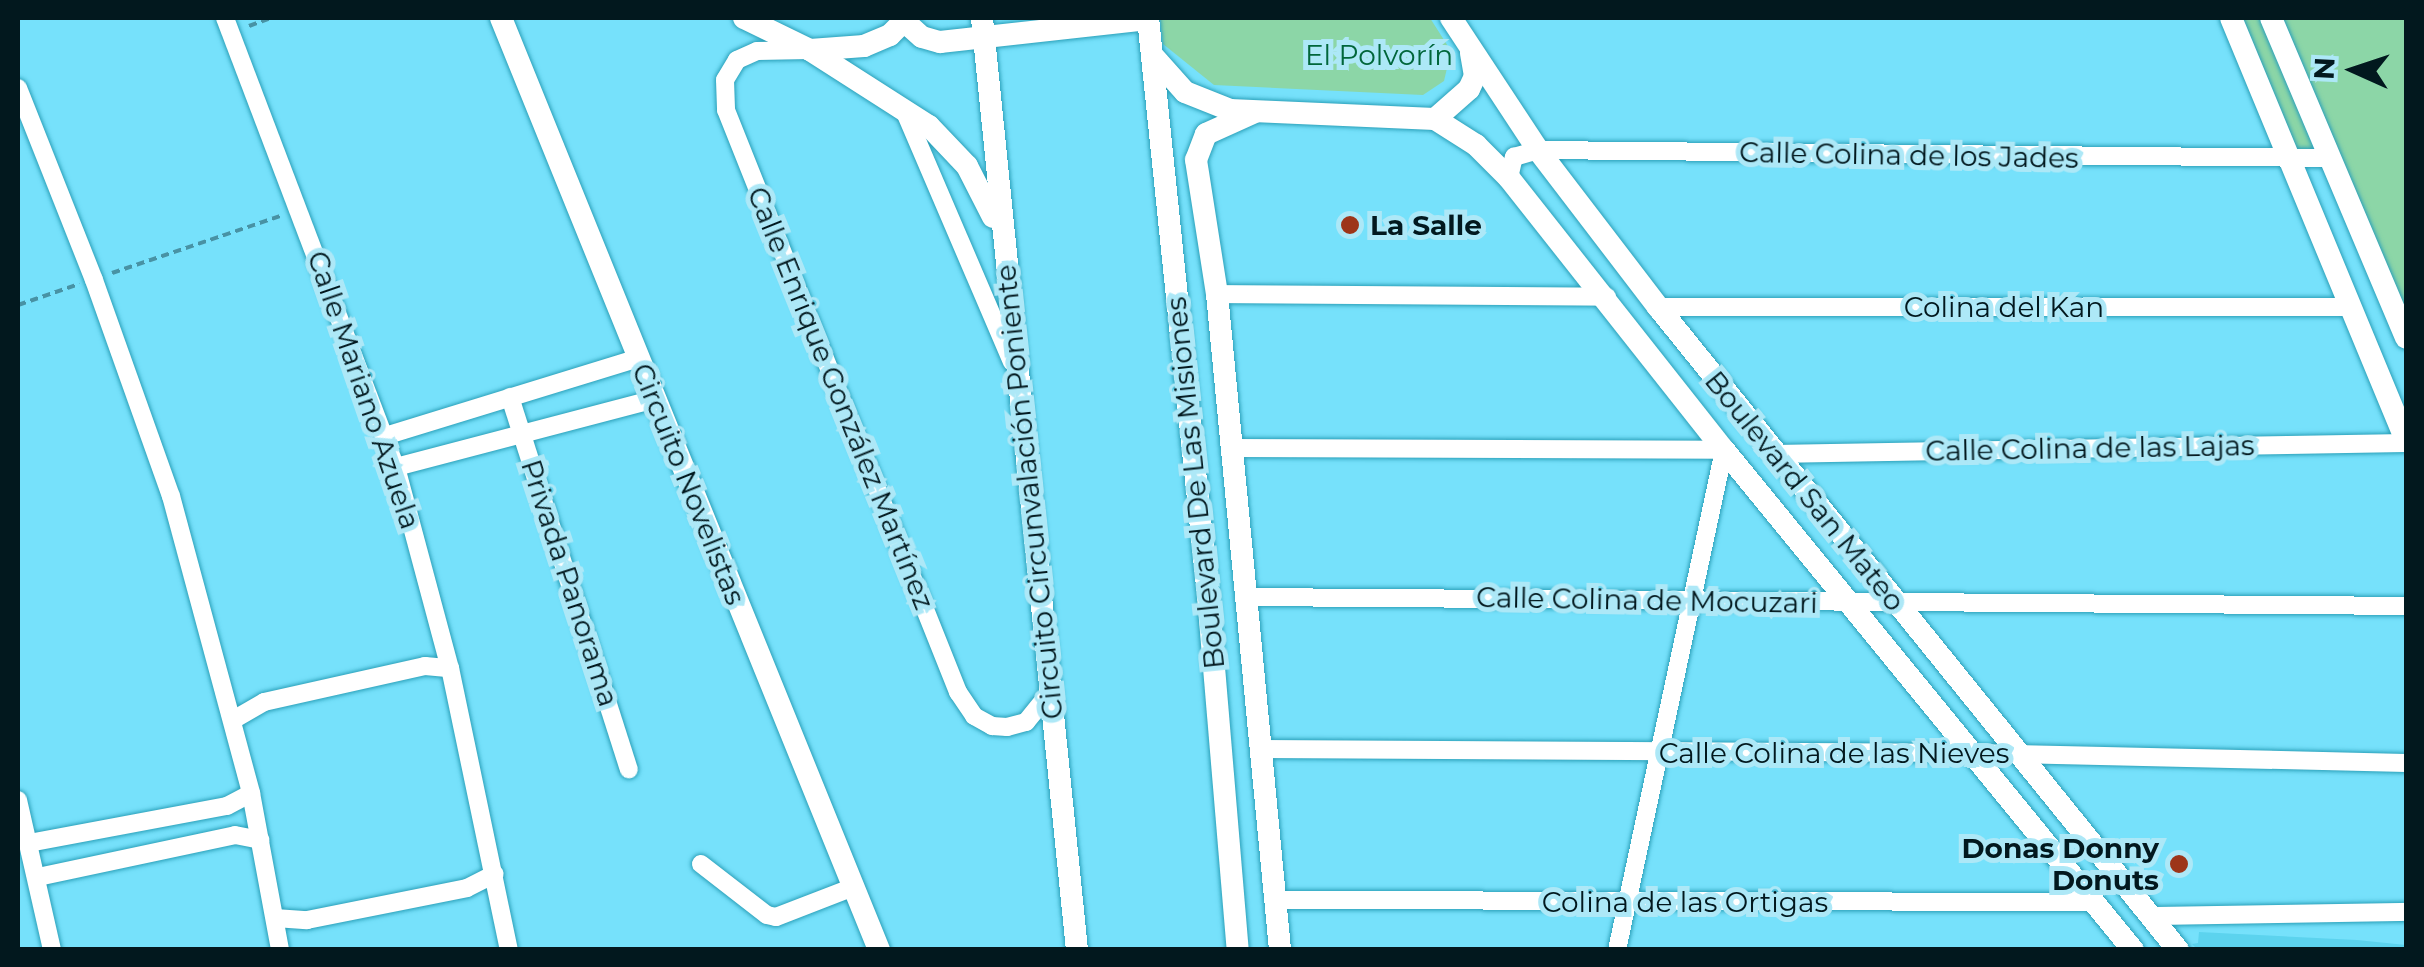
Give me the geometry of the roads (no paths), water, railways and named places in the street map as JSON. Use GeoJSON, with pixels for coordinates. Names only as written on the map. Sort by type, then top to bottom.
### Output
{"type":"FeatureCollection","features":[{"type":"Feature","properties":{"kind":"main road","name":"Circuito Novelistas"},"geometry":{"type":"LineString","coordinates":[[501,18],[879,950]]}},
{"type":"Feature","properties":{"kind":"main road"},"geometry":{"type":"LineString","coordinates":[[744,18],[810,50],[929,126],[967,166],[1002,238]]}},
{"type":"Feature","properties":{"kind":"main road"},"geometry":{"type":"LineString","coordinates":[[810,50],[864,46],[890,35],[905,19],[922,37],[940,42],[983,26],[1148,18]]}},
{"type":"Feature","properties":{"kind":"main road","name":"Boulevard De Las Misiones"},"geometry":{"type":"LineString","coordinates":[[1148,18],[1238,950]]}},
{"type":"Feature","properties":{"kind":"main road","name":"Boulevard San Mateo"},"geometry":{"type":"LineString","coordinates":[[1451,18],[1538,150],[1658,307],[2178,950]]}},
{"type":"Feature","properties":{"kind":"main road"},"geometry":{"type":"LineString","coordinates":[[2231,18],[2406,442]]}},
{"type":"Feature","properties":{"kind":"main road"},"geometry":{"type":"LineString","coordinates":[[2272,18],[2406,338]]}},
{"type":"Feature","properties":{"kind":"main road","name":"Circuito Circunvalación Poniente"},"geometry":{"type":"LineString","coordinates":[[983,26],[1077,950]]}},
{"type":"Feature","properties":{"kind":"main road"},"geometry":{"type":"LineString","coordinates":[[1152,56],[1167,76],[1196,98],[1230,110],[1435,119],[1469,89],[1476,76],[1471,52]]}},
{"type":"Feature","properties":{"kind":"main road","name":"Boulevard De Las Misiones"},"geometry":{"type":"LineString","coordinates":[[1255,112],[1206,134],[1198,148],[1196,174],[1217,294],[1280,950]]}},
{"type":"Feature","properties":{"kind":"main road","name":"Boulevard San Mateo"},"geometry":{"type":"LineString","coordinates":[[1435,119],[1476,145],[1509,178],[1607,296],[1724,450],[2133,950]]}},
{"type":"Feature","properties":{"kind":"street","name":"Calle Mariano Azuela"},"geometry":{"type":"LineString","coordinates":[[228,25],[301,208],[396,467],[450,668],[509,950]]}},
{"type":"Feature","properties":{"kind":"street","name":"Calle Enrique González Martínez"},"geometry":{"type":"LineString","coordinates":[[810,50],[757,50],[737,60],[725,80],[726,110],[958,692],[974,716],[992,726],[1007,727],[1026,722],[1050,692]]}},
{"type":"Feature","properties":{"kind":"street"},"geometry":{"type":"LineString","coordinates":[[18,88],[94,280],[171,496],[251,793],[280,950]]}},
{"type":"Feature","properties":{"kind":"street"},"geometry":{"type":"LineString","coordinates":[[904,110],[1016,372]]}},
{"type":"Feature","properties":{"kind":"street"},"geometry":{"type":"LineString","coordinates":[[1509,178],[1514,157],[1538,150]]}},
{"type":"Feature","properties":{"kind":"street","name":"Calle Colina de los Jades"},"geometry":{"type":"LineString","coordinates":[[1538,150],[2328,158]]}},
{"type":"Feature","properties":{"kind":"street"},"geometry":{"type":"LineString","coordinates":[[1217,294],[1607,296]]}},
{"type":"Feature","properties":{"kind":"street","name":"Colina del Kan"},"geometry":{"type":"LineString","coordinates":[[1658,307],[2351,307]]}},
{"type":"Feature","properties":{"kind":"street"},"geometry":{"type":"LineString","coordinates":[[384,436],[638,358]]}},
{"type":"Feature","properties":{"kind":"street","name":"Privada Panorama"},"geometry":{"type":"LineString","coordinates":[[510,397],[630,769]]}},
{"type":"Feature","properties":{"kind":"street"},"geometry":{"type":"LineString","coordinates":[[396,467],[655,399]]}},
{"type":"Feature","properties":{"kind":"street","name":"Calle Colina de las Lajas"},"geometry":{"type":"LineString","coordinates":[[1774,454],[2406,442]]}},
{"type":"Feature","properties":{"kind":"street"},"geometry":{"type":"LineString","coordinates":[[1233,448],[1724,450],[1617,950]]}},
{"type":"Feature","properties":{"kind":"street","name":"Calle Colina de Mocuzari"},"geometry":{"type":"LineString","coordinates":[[1247,596],[2406,606]]}},
{"type":"Feature","properties":{"kind":"street"},"geometry":{"type":"LineString","coordinates":[[233,720],[264,702],[424,666],[450,668]]}},
{"type":"Feature","properties":{"kind":"street","name":"Calle Colina de las Nieves"},"geometry":{"type":"LineString","coordinates":[[1261,749],[1970,753],[2406,763]]}},
{"type":"Feature","properties":{"kind":"street"},"geometry":{"type":"LineString","coordinates":[[23,848],[227,806],[251,793]]}},
{"type":"Feature","properties":{"kind":"street"},"geometry":{"type":"LineString","coordinates":[[18,800],[23,848],[38,877],[52,950]]}},
{"type":"Feature","properties":{"kind":"street"},"geometry":{"type":"LineString","coordinates":[[38,877],[235,835],[260,840]]}},
{"type":"Feature","properties":{"kind":"street"},"geometry":{"type":"LineString","coordinates":[[702,864],[766,915],[776,917],[851,888]]}},
{"type":"Feature","properties":{"kind":"street"},"geometry":{"type":"LineString","coordinates":[[275,918],[290,922],[325,917],[467,888],[495,874]]}},
{"type":"Feature","properties":{"kind":"street","name":"Colina de las Ortigas"},"geometry":{"type":"LineString","coordinates":[[1275,900],[2094,902]]}},
{"type":"Feature","properties":{"kind":"street"},"geometry":{"type":"LineString","coordinates":[[2150,916],[2406,912]]}},
{"type":"Feature","properties":{"kind":"place","name":"La Salle"},"geometry":{"type":"Point","coordinates":[1350,225]}},
{"type":"Feature","properties":{"kind":"place","name":"Donas Donny Donuts"},"geometry":{"type":"Point","coordinates":[2179,864]}},
{"type":"Feature","properties":{"kind":"park label","name":"El Polvorín"},"geometry":{"type":"Point","coordinates":[1379,55]}}]}
